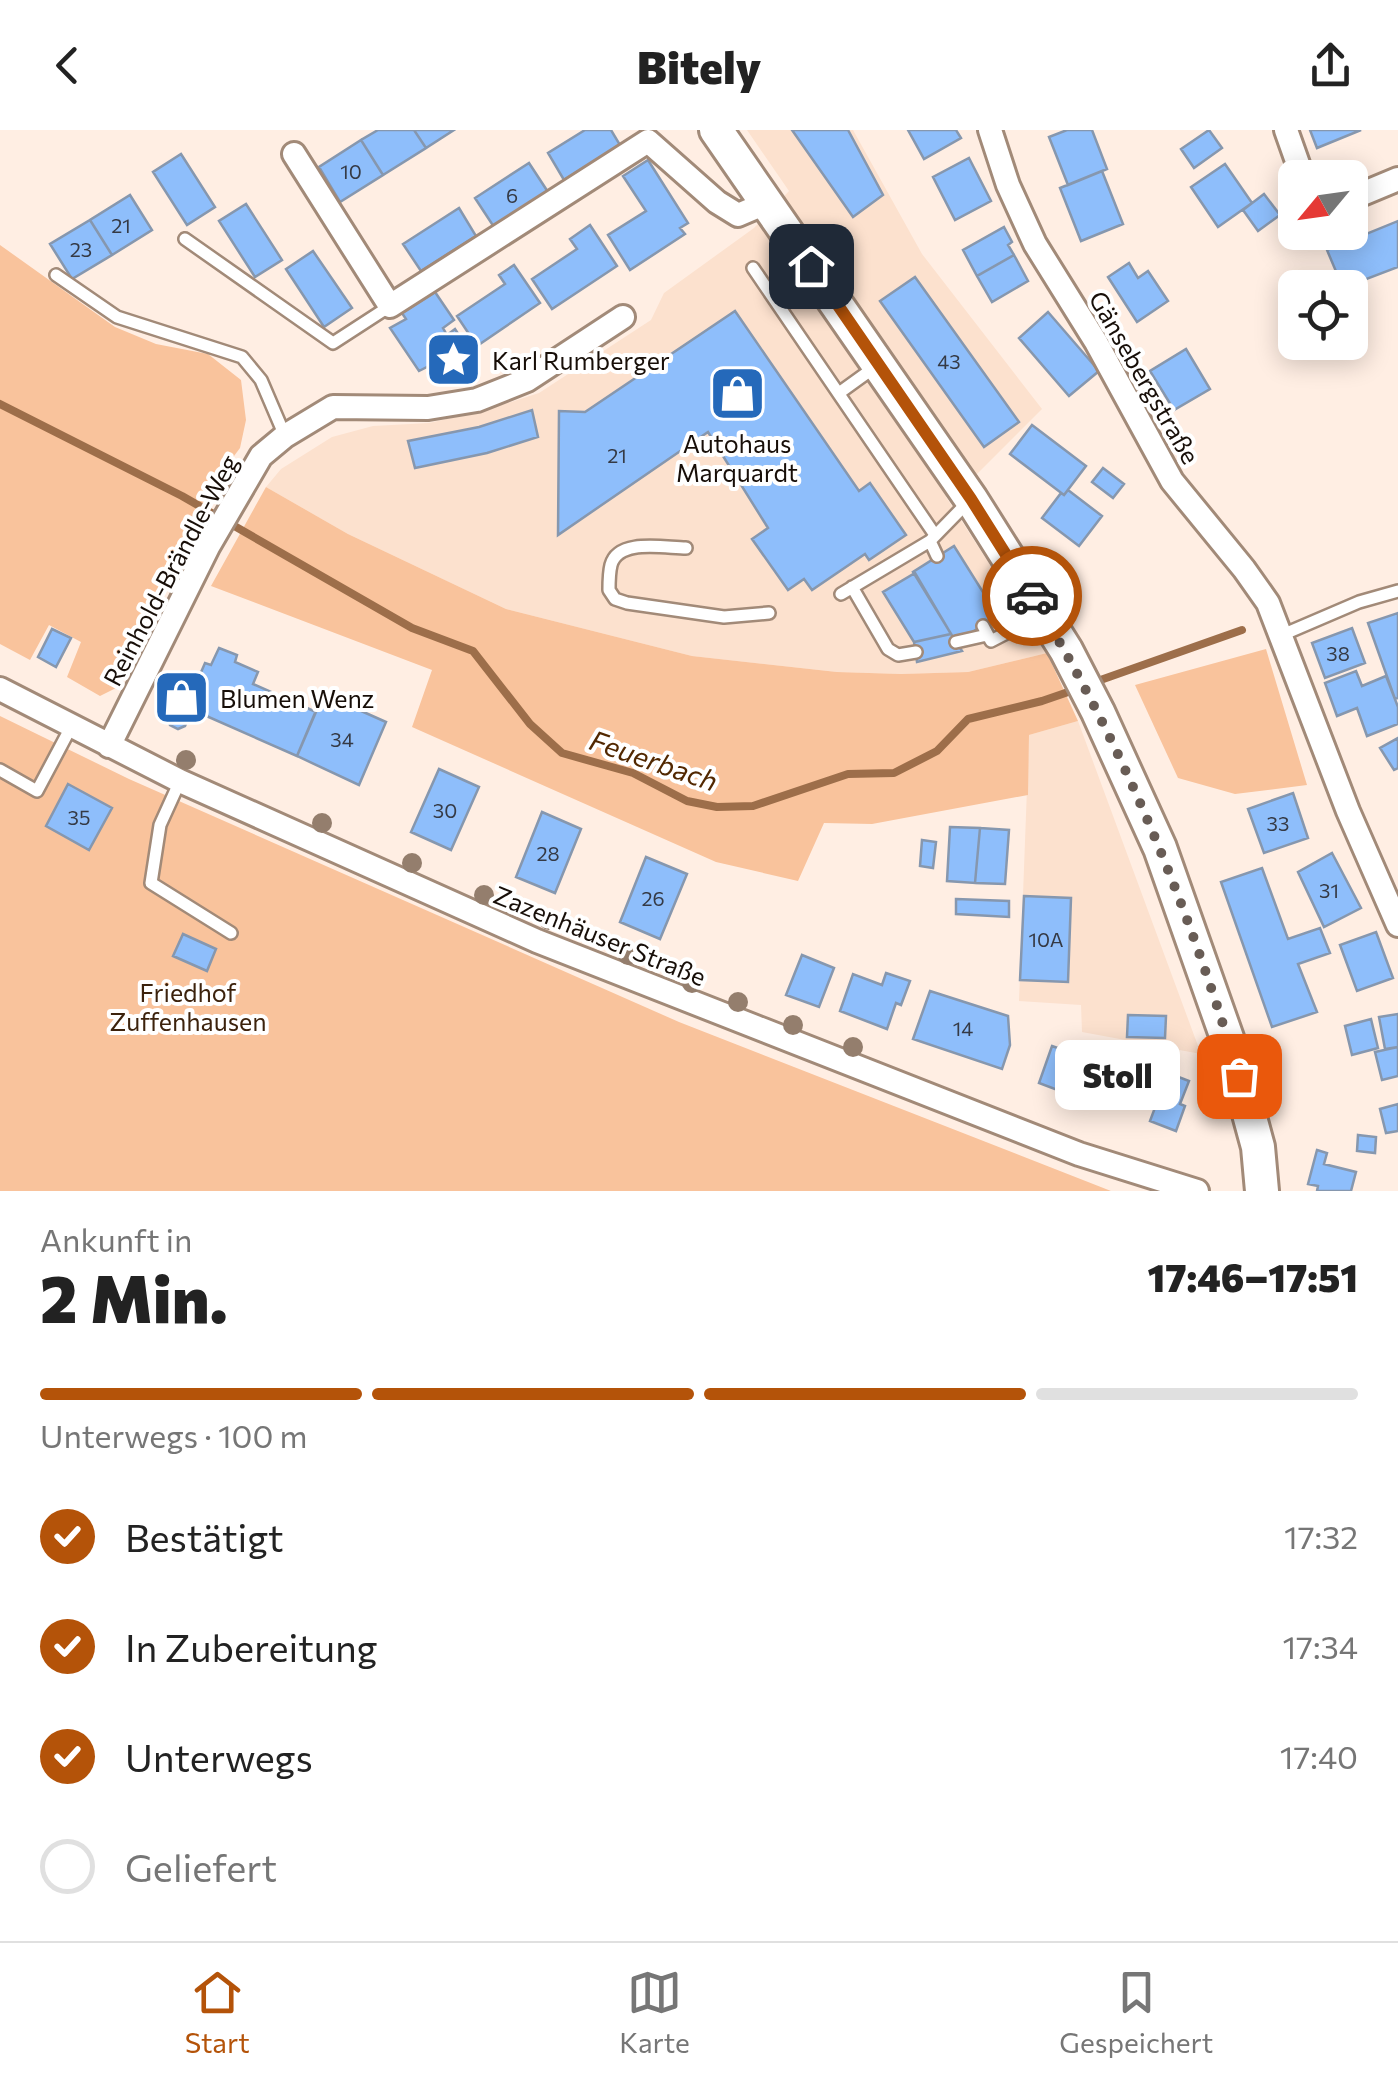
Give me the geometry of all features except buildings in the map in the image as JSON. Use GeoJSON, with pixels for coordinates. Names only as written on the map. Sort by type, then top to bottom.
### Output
{"type":"FeatureCollection","features":[{"type":"Feature","properties":{"kind":"main road"},"geometry":{"type":"LineString","coordinates":[[716,130],[971,499],[1071,660],[1098,712],[1160,848],[1233,1056],[1258,1147],[1262,1191]]}},
{"type":"Feature","properties":{"kind":"street","name":"Gänsebergstraße"},"geometry":{"type":"LineString","coordinates":[[990,130],[1008,185],[1036,244],[1096,342],[1172,481],[1268,603],[1348,811],[1398,925]]}},
{"type":"Feature","properties":{"kind":"street"},"geometry":{"type":"LineString","coordinates":[[1286,130],[1297,160]]}},
{"type":"Feature","properties":{"kind":"street"},"geometry":{"type":"LineString","coordinates":[[294,154],[390,306],[643,136],[717,202],[738,215],[766,203]]}},
{"type":"Feature","properties":{"kind":"street"},"geometry":{"type":"LineString","coordinates":[[1368,191],[1398,180]]}},
{"type":"Feature","properties":{"kind":"street","name":"Reinhold-Brändle-Weg"},"geometry":{"type":"LineString","coordinates":[[110,746],[208,547],[261,456],[285,436],[333,407],[428,408],[477,400],[527,380],[623,317]]}},
{"type":"Feature","properties":{"kind":"street","name":"Zazenhäuser Straße"},"geometry":{"type":"LineString","coordinates":[[0,688],[180,781],[538,941],[1079,1154],[1198,1191]]}},
{"type":"Feature","properties":{"kind":"lane"},"geometry":{"type":"LineString","coordinates":[[185,238],[333,343],[390,306]]}},
{"type":"Feature","properties":{"kind":"lane"},"geometry":{"type":"LineString","coordinates":[[753,268],[933,538],[938,556]]}},
{"type":"Feature","properties":{"kind":"lane"},"geometry":{"type":"LineString","coordinates":[[56,275],[118,317],[242,357],[261,380],[285,436]]}},
{"type":"Feature","properties":{"kind":"lane"},"geometry":{"type":"LineString","coordinates":[[838,393],[879,364]]}},
{"type":"Feature","properties":{"kind":"lane"},"geometry":{"type":"LineString","coordinates":[[916,652],[898,655],[888,648],[846,590],[933,538],[971,499]]}},
{"type":"Feature","properties":{"kind":"lane"},"geometry":{"type":"LineString","coordinates":[[686,548],[631,547],[618,553],[611,562],[608,590],[615,599],[646,606],[724,617],[769,613]]}},
{"type":"Feature","properties":{"kind":"lane"},"geometry":{"type":"LineString","coordinates":[[1282,635],[1360,602],[1398,591]]}},
{"type":"Feature","properties":{"kind":"lane"},"geometry":{"type":"LineString","coordinates":[[956,642],[985,630],[991,641],[1043,614]]}},
{"type":"Feature","properties":{"kind":"lane"},"geometry":{"type":"LineString","coordinates":[[0,770],[37,791],[71,726]]}},
{"type":"Feature","properties":{"kind":"lane"},"geometry":{"type":"LineString","coordinates":[[180,781],[160,825],[151,883],[231,933]]}},
{"type":"Feature","properties":{"kind":"shaded area"},"geometry":{"type":"Polygon","coordinates":[[[747,130],[853,130],[922,254],[1042,409],[971,480],[946,497],[1047,653],[968,672],[901,674],[837,672],[692,656],[506,609],[348,534],[266,487],[281,469],[332,437],[373,426],[429,423],[539,393],[651,320],[664,293],[754,228],[789,191],[747,130]]]}},
{"type":"Feature","properties":{"kind":"shaded area"},"geometry":{"type":"Polygon","coordinates":[[[1078,721],[1201,1054],[1082,1032],[1081,1005],[1019,1001],[1029,735],[1078,721]]]}},
{"type":"Feature","properties":{"kind":"green space"},"geometry":{"type":"Polygon","coordinates":[[[0,245],[115,327],[156,344],[208,354],[241,380],[246,420],[240,448],[213,484],[118,687],[100,696],[67,677],[81,642],[49,625],[30,660],[0,644],[0,245]]]}},
{"type":"Feature","properties":{"kind":"green space"},"geometry":{"type":"Polygon","coordinates":[[[266,487],[348,534],[506,609],[692,656],[837,672],[901,674],[968,672],[1047,653],[1078,721],[1029,735],[1028,795],[872,824],[824,823],[798,881],[716,862],[412,727],[432,670],[211,586],[266,487]]]}},
{"type":"Feature","properties":{"kind":"green space"},"geometry":{"type":"Polygon","coordinates":[[[1266,649],[1307,785],[1235,794],[1178,778],[1135,685],[1266,649]]]}},
{"type":"Feature","properties":{"kind":"green space","name":"Friedhof Zuffenhausen"},"geometry":{"type":"Polygon","coordinates":[[[0,716],[129,779],[679,1022],[1111,1191],[0,1191],[0,716]]]}},
{"type":"Feature","properties":{"kind":"waterway","name":"Feuerbach"},"geometry":{"type":"LineString","coordinates":[[0,404],[182,496],[412,628],[473,651],[530,724],[562,753],[633,773],[687,801],[717,807],[753,806],[848,774],[894,773],[937,751],[968,719],[1074,690]]}},
{"type":"Feature","properties":{"kind":"waterway","name":"Feuerbach"},"geometry":{"type":"LineString","coordinates":[[1092,683],[1242,630]]}},
{"type":"Feature","properties":{"kind":"way so far"},"geometry":{"type":"LineString","coordinates":[[1032,596],[1098,712],[1160,848],[1239,1076]]}},
{"type":"Feature","properties":{"kind":"place","name":"Karl Rumberger"},"geometry":{"type":"Point","coordinates":[453,360]}},
{"type":"Feature","properties":{"kind":"place","name":"Autohaus Marquardt"},"geometry":{"type":"Point","coordinates":[737,394]}},
{"type":"Feature","properties":{"kind":"place","name":"Blumen Wenz"},"geometry":{"type":"Point","coordinates":[181,698]}},
{"type":"Feature","properties":{"kind":"place","name":"Stoll"},"geometry":{"type":"Point","coordinates":[1239,1076]}},
{"type":"Feature","properties":{"kind":"route"},"geometry":{"type":"LineString","coordinates":[[811,266],[971,499],[1032,596]]}}]}
